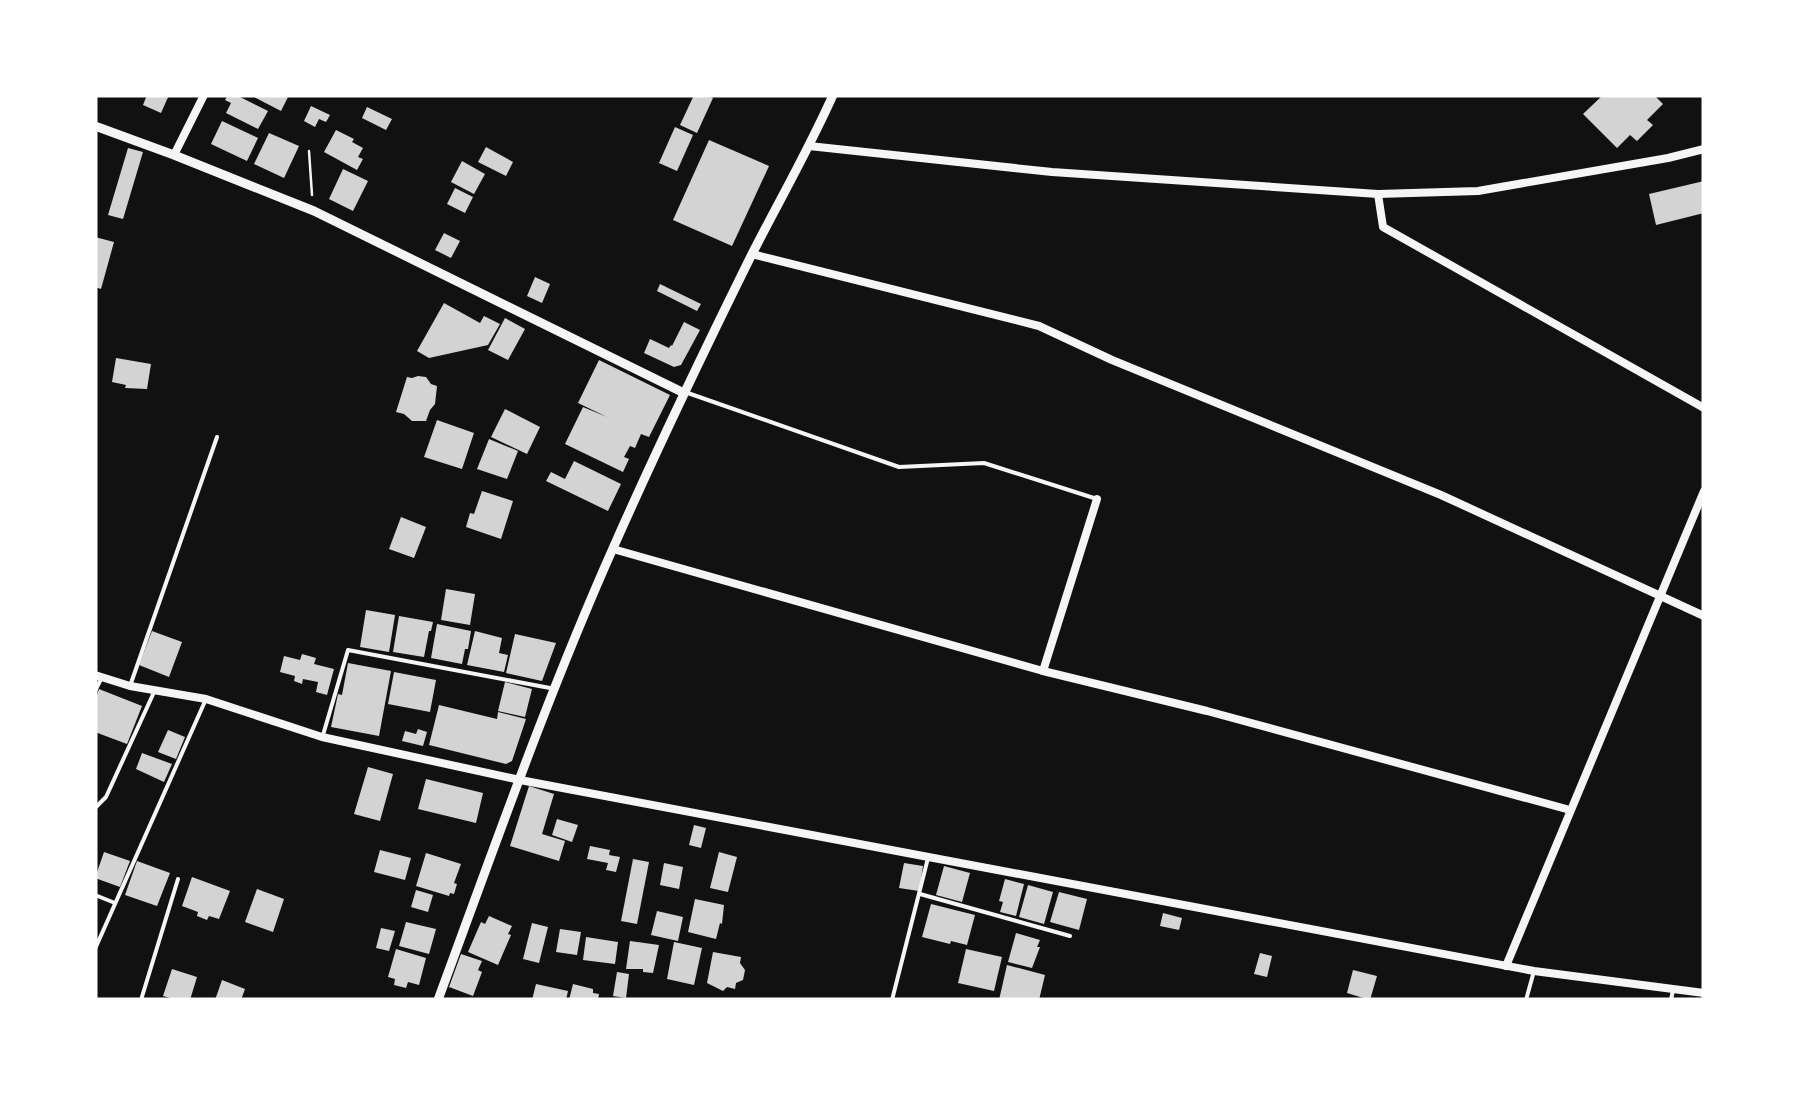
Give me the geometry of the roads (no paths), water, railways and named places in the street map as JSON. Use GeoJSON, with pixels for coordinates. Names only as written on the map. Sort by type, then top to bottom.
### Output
{"type":"FeatureCollection","features":[{"type":"Feature","properties":{"kind":"street"},"geometry":{"type":"LineString","coordinates":[[174,154],[204,95]]}},
{"type":"Feature","properties":{"kind":"street"},"geometry":{"type":"LineString","coordinates":[[438,1000],[612,549],[684,392],[833,95]]}},
{"type":"Feature","properties":{"kind":"street"},"geometry":{"type":"LineString","coordinates":[[95,126],[314,212],[684,392]]}},
{"type":"Feature","properties":{"kind":"street"},"geometry":{"type":"LineString","coordinates":[[810,146],[1052,172],[1378,194],[1478,191],[1704,149]]}},
{"type":"Feature","properties":{"kind":"street"},"geometry":{"type":"LineString","coordinates":[[1378,194],[1383,227],[1704,408]]}},
{"type":"Feature","properties":{"kind":"street"},"geometry":{"type":"LineString","coordinates":[[752,254],[1038,326],[1441,494],[1704,616]]}},
{"type":"Feature","properties":{"kind":"street"},"geometry":{"type":"LineString","coordinates":[[1506,966],[1703,498]]}},
{"type":"Feature","properties":{"kind":"street"},"geometry":{"type":"LineString","coordinates":[[1043,671],[1097,499]]}},
{"type":"Feature","properties":{"kind":"street"},"geometry":{"type":"LineString","coordinates":[[612,549],[1043,671],[1207,711],[1570,810]]}},
{"type":"Feature","properties":{"kind":"street"},"geometry":{"type":"LineString","coordinates":[[98,676],[130,686],[206,698],[322,738],[520,780],[1506,966],[1704,993]]}},
{"type":"Feature","properties":{"kind":"lane"},"geometry":{"type":"LineString","coordinates":[[684,392],[899,466],[984,463],[1097,499]]}},
{"type":"Feature","properties":{"kind":"lane"},"geometry":{"type":"LineString","coordinates":[[130,686],[217,437]]}},
{"type":"Feature","properties":{"kind":"lane"},"geometry":{"type":"LineString","coordinates":[[322,738],[348,650],[555,689]]}},
{"type":"Feature","properties":{"kind":"lane"},"geometry":{"type":"LineString","coordinates":[[95,691],[98,676]]}},
{"type":"Feature","properties":{"kind":"lane"},"geometry":{"type":"LineString","coordinates":[[95,808],[106,797],[155,690]]}},
{"type":"Feature","properties":{"kind":"lane"},"geometry":{"type":"LineString","coordinates":[[96,945],[206,698]]}},
{"type":"Feature","properties":{"kind":"lane"},"geometry":{"type":"LineString","coordinates":[[892,1000],[928,858]]}},
{"type":"Feature","properties":{"kind":"lane"},"geometry":{"type":"LineString","coordinates":[[141,1000],[178,878]]}},
{"type":"Feature","properties":{"kind":"lane"},"geometry":{"type":"LineString","coordinates":[[920,894],[1070,936]]}},
{"type":"Feature","properties":{"kind":"lane"},"geometry":{"type":"LineString","coordinates":[[95,895],[115,903]]}},
{"type":"Feature","properties":{"kind":"lane"},"geometry":{"type":"LineString","coordinates":[[1526,1000],[1534,971]]}},
{"type":"Feature","properties":{"kind":"lane"},"geometry":{"type":"LineString","coordinates":[[1671,1000],[1673,990]]}}]}
